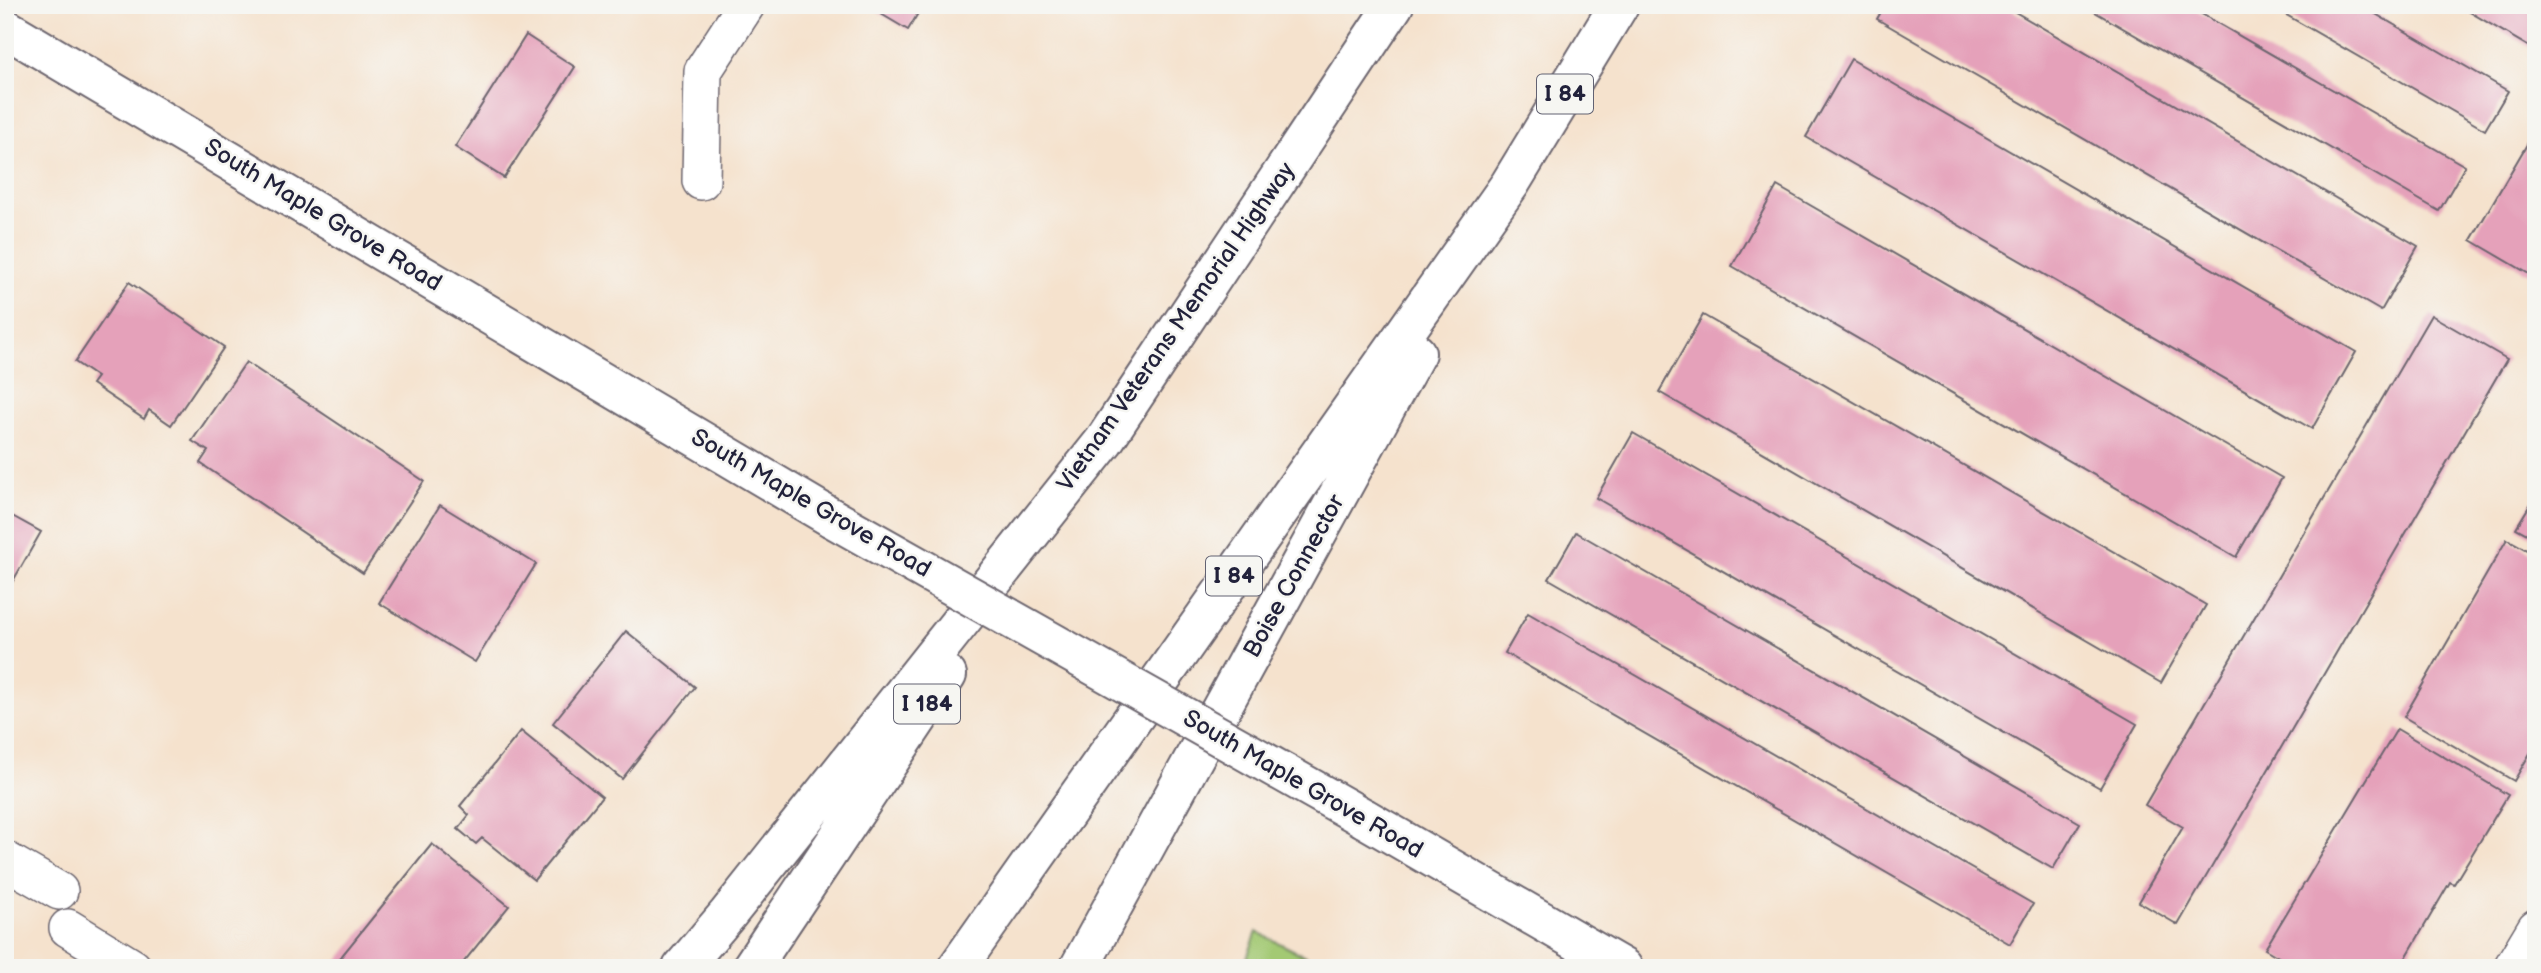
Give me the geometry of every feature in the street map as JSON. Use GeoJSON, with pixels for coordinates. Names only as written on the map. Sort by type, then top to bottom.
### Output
{"type":"FeatureCollection","features":[{"type":"Feature","properties":{"kind":"main road","name":"Vietnam Veterans Memorial Highway"},"geometry":{"type":"LineString","coordinates":[[682,968],[728,914],[1104,441],[1394,5]]}},
{"type":"Feature","properties":{"kind":"main road","name":"I 84"},"geometry":{"type":"LineString","coordinates":[[957,968],[1510,184],[1619,5]]}},
{"type":"Feature","properties":{"kind":"main road","name":"South Maple Grove Road"},"geometry":{"type":"LineString","coordinates":[[5,28],[832,518],[1364,818],[1622,968]]}},
{"type":"Feature","properties":{"kind":"main road","name":"Boise Connector"},"geometry":{"type":"LineString","coordinates":[[1079,968],[1510,184]]}},
{"type":"Feature","properties":{"kind":"main road","name":"I 184"},"geometry":{"type":"LineString","coordinates":[[751,968],[1104,441]]}},
{"type":"Feature","properties":{"kind":"street"},"geometry":{"type":"LineString","coordinates":[[701,181],[703,71],[746,5]]}},
{"type":"Feature","properties":{"kind":"street"},"geometry":{"type":"LineString","coordinates":[[5,860],[59,891]]}},
{"type":"Feature","properties":{"kind":"street"},"geometry":{"type":"LineString","coordinates":[[68,928],[134,968]]}},
{"type":"Feature","properties":{"kind":"street"},"geometry":{"type":"LineString","coordinates":[[2512,968],[2536,928]]}},
{"type":"Feature","properties":{"kind":"green space"},"geometry":{"type":"Polygon","coordinates":[[[1257,932],[1329,968],[1243,968],[1257,932]]]}},
{"type":"Feature","properties":{"kind":"building"},"geometry":{"type":"Polygon","coordinates":[[[866,5],[923,5],[908,30],[866,5]]]}},
{"type":"Feature","properties":{"kind":"building"},"geometry":{"type":"Polygon","coordinates":[[[1885,5],[2003,5],[2418,246],[2381,311],[1877,19],[1885,5]]]}},
{"type":"Feature","properties":{"kind":"building"},"geometry":{"type":"Polygon","coordinates":[[[2083,5],[2186,5],[2465,166],[2439,211],[2083,5]]]}},
{"type":"Feature","properties":{"kind":"building"},"geometry":{"type":"Polygon","coordinates":[[[2269,5],[2360,5],[2508,91],[2485,130],[2269,5]]]}},
{"type":"Feature","properties":{"kind":"building"},"geometry":{"type":"Polygon","coordinates":[[[2458,5],[2536,5],[2536,43],[2533,49],[2458,5]]]}},
{"type":"Feature","properties":{"kind":"building"},"geometry":{"type":"Polygon","coordinates":[[[526,35],[575,67],[504,178],[455,147],[526,35]]]}},
{"type":"Feature","properties":{"kind":"building"},"geometry":{"type":"Polygon","coordinates":[[[1851,59],[2356,352],[2312,429],[1806,137],[1851,59]]]}},
{"type":"Feature","properties":{"kind":"building"},"geometry":{"type":"Polygon","coordinates":[[[2536,129],[2536,278],[2471,240],[2536,129]]]}},
{"type":"Feature","properties":{"kind":"building"},"geometry":{"type":"Polygon","coordinates":[[[1777,186],[2282,478],[2236,557],[1732,266],[1777,186]]]}},
{"type":"Feature","properties":{"kind":"building"},"geometry":{"type":"Polygon","coordinates":[[[129,282],[224,347],[171,425],[149,410],[144,419],[92,384],[97,377],[75,362],[129,282]]]}},
{"type":"Feature","properties":{"kind":"building"},"geometry":{"type":"Polygon","coordinates":[[[1703,315],[2206,605],[2161,683],[1659,392],[1703,315]]]}},
{"type":"Feature","properties":{"kind":"building"},"geometry":{"type":"Polygon","coordinates":[[[2431,315],[2507,359],[2178,925],[2139,902],[2183,827],[2145,805],[2431,315]]]}},
{"type":"Feature","properties":{"kind":"building"},"geometry":{"type":"Polygon","coordinates":[[[246,362],[424,481],[363,573],[200,463],[208,451],[192,441],[246,362]]]}},
{"type":"Feature","properties":{"kind":"building"},"geometry":{"type":"Polygon","coordinates":[[[1633,433],[2137,724],[2100,788],[1596,498],[1633,433]]]}},
{"type":"Feature","properties":{"kind":"building"},"geometry":{"type":"Polygon","coordinates":[[[2536,495],[2536,539],[2516,528],[2536,495]]]}},
{"type":"Feature","properties":{"kind":"building"},"geometry":{"type":"Polygon","coordinates":[[[440,505],[536,564],[475,662],[379,603],[440,505]]]}},
{"type":"Feature","properties":{"kind":"building"},"geometry":{"type":"Polygon","coordinates":[[[5,512],[41,532],[5,595],[5,512]]]}},
{"type":"Feature","properties":{"kind":"building"},"geometry":{"type":"Polygon","coordinates":[[[1576,532],[2080,823],[2053,869],[1549,579],[1576,532]]]}},
{"type":"Feature","properties":{"kind":"building"},"geometry":{"type":"Polygon","coordinates":[[[2507,539],[2536,555],[2536,743],[2514,781],[2404,717],[2507,539]]]}},
{"type":"Feature","properties":{"kind":"building"},"geometry":{"type":"Polygon","coordinates":[[[1528,613],[2033,904],[2010,944],[1505,653],[1528,613]]]}},
{"type":"Feature","properties":{"kind":"building"},"geometry":{"type":"Polygon","coordinates":[[[626,631],[695,687],[622,779],[553,723],[626,631]]]}},
{"type":"Feature","properties":{"kind":"building"},"geometry":{"type":"Polygon","coordinates":[[[2397,729],[2508,795],[2454,884],[2450,882],[2400,968],[2297,968],[2265,949],[2397,729]]]}},
{"type":"Feature","properties":{"kind":"building"},"geometry":{"type":"Polygon","coordinates":[[[521,731],[602,797],[534,880],[482,838],[476,844],[458,829],[469,815],[460,806],[521,731]]]}},
{"type":"Feature","properties":{"kind":"building"},"geometry":{"type":"Polygon","coordinates":[[[432,844],[509,906],[459,968],[332,968],[432,844]]]}}]}
